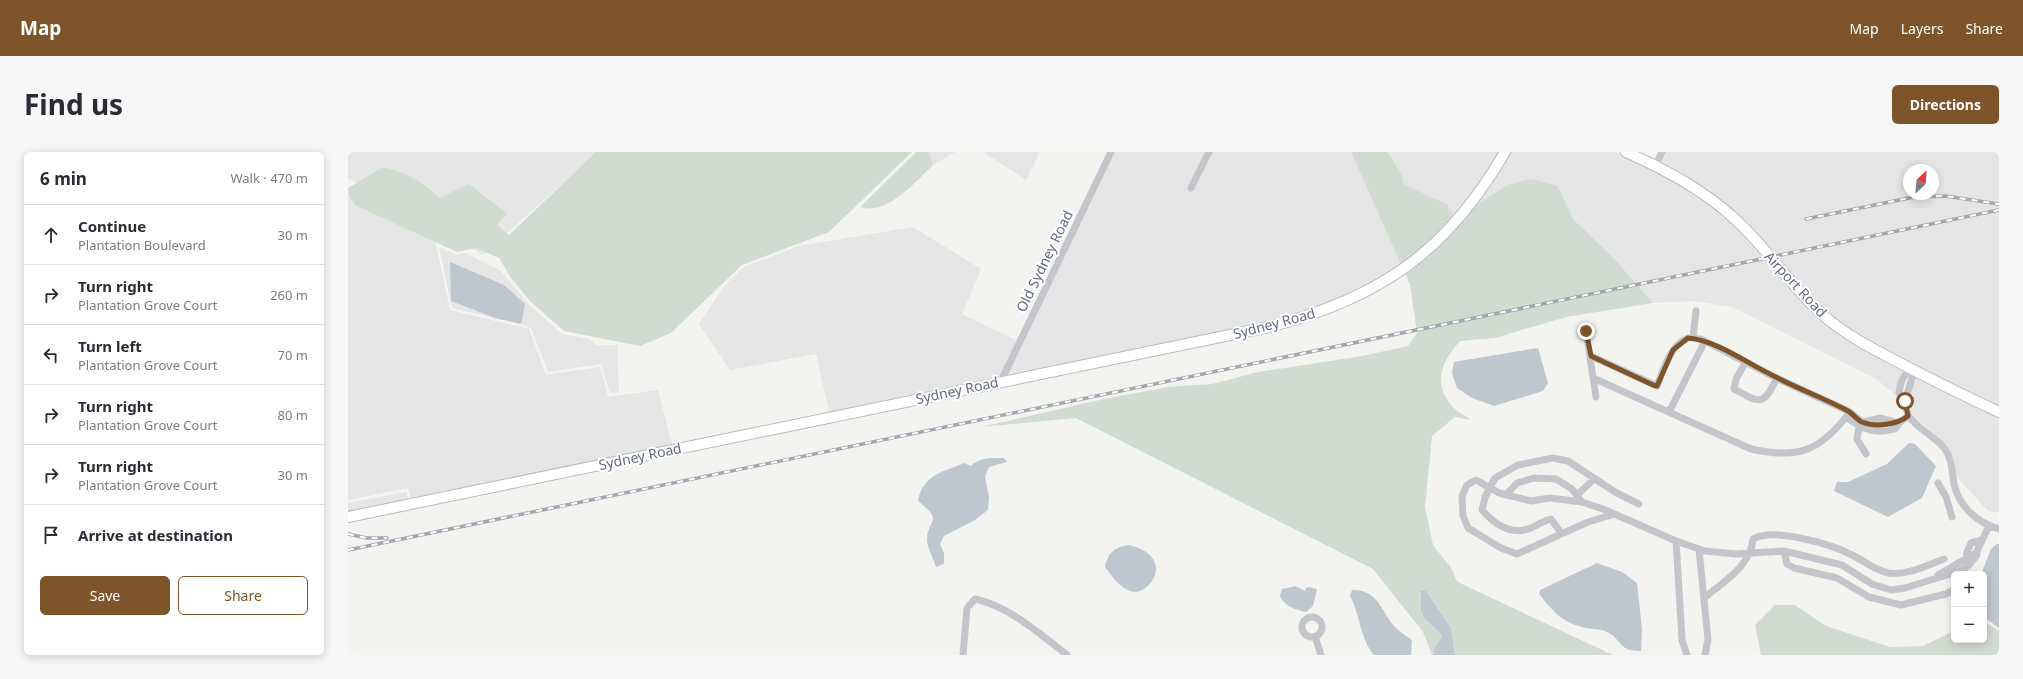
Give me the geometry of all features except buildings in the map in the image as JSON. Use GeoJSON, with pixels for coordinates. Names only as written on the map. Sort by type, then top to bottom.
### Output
{"type":"FeatureCollection","features":[{"type":"Feature","properties":{"kind":"street","name":"Old Sydney Road"},"geometry":{"type":"LineString","coordinates":[[1001,381],[1111,152]]}},
{"type":"Feature","properties":{"kind":"street"},"geometry":{"type":"LineString","coordinates":[[1191,188],[1209,152]]}},
{"type":"Feature","properties":{"kind":"street","name":"Sydney Road"},"geometry":{"type":"LineString","coordinates":[[348,517],[1001,381],[1270,327],[1304,318],[1341,304],[1374,288],[1404,270],[1431,248],[1457,222],[1479,195],[1505,152]]}},
{"type":"Feature","properties":{"kind":"street","name":"Airport Road"},"geometry":{"type":"LineString","coordinates":[[1626,152],[1686,181],[1714,201],[1737,220],[1794,286],[1824,316],[1847,334],[1912,369],[1999,412]]}},
{"type":"Feature","properties":{"kind":"street"},"geometry":{"type":"LineString","coordinates":[[1655,166],[1662,152]]}},
{"type":"Feature","properties":{"kind":"street"},"geometry":{"type":"LineString","coordinates":[[1693,338],[1696,311]]}},
{"type":"Feature","properties":{"kind":"street"},"geometry":{"type":"LineString","coordinates":[[1586,331],[1596,397]]}},
{"type":"Feature","properties":{"kind":"street"},"geometry":{"type":"LineString","coordinates":[[1591,356],[1657,386],[1673,350],[1688,338],[1693,338],[1705,341],[1745,363],[1778,378],[1848,414],[1869,434],[1886,437],[1892,435],[1897,423]]}},
{"type":"Feature","properties":{"kind":"street"},"geometry":{"type":"LineString","coordinates":[[1669,412],[1705,341]]}},
{"type":"Feature","properties":{"kind":"street"},"geometry":{"type":"LineString","coordinates":[[1745,363],[1736,379],[1734,389],[1750,398],[1761,400],[1768,396],[1778,378]]}},
{"type":"Feature","properties":{"kind":"street"},"geometry":{"type":"LineString","coordinates":[[1912,369],[1904,373],[1899,393],[1905,401],[1908,416],[1945,449],[1951,462],[1960,500],[1973,516],[1989,526],[1999,530]]}},
{"type":"Feature","properties":{"kind":"street"},"geometry":{"type":"LineString","coordinates":[[1593,378],[1751,449],[1773,454],[1790,453],[1815,447],[1836,430],[1848,414]]}},
{"type":"Feature","properties":{"kind":"street"},"geometry":{"type":"LineString","coordinates":[[1861,426],[1897,423],[1908,416]]}},
{"type":"Feature","properties":{"kind":"street"},"geometry":{"type":"LineString","coordinates":[[1861,426],[1857,439],[1866,454]]}},
{"type":"Feature","properties":{"kind":"street"},"geometry":{"type":"LineString","coordinates":[[1561,533],[1551,519],[1530,528],[1515,531],[1492,522],[1482,510],[1485,497],[1495,478],[1518,465],[1553,458],[1568,461],[1594,479],[1639,504]]}},
{"type":"Feature","properties":{"kind":"street"},"geometry":{"type":"LineString","coordinates":[[1506,495],[1517,483],[1534,478],[1556,479],[1572,489],[1582,502]]}},
{"type":"Feature","properties":{"kind":"street"},"geometry":{"type":"LineString","coordinates":[[1577,495],[1594,479]]}},
{"type":"Feature","properties":{"kind":"street"},"geometry":{"type":"LineString","coordinates":[[1615,514],[1600,517],[1561,533],[1517,554],[1486,540],[1468,528],[1463,516],[1462,496],[1467,485],[1476,480],[1489,488],[1506,495],[1531,501],[1550,498],[1582,502],[1615,514],[1676,541],[1699,549],[1736,554],[1784,551],[1842,566],[1872,584],[1891,590],[1905,588],[1931,579],[1966,561],[1977,551]]}},
{"type":"Feature","properties":{"kind":"street"},"geometry":{"type":"LineString","coordinates":[[1938,483],[1946,497],[1952,516]]}},
{"type":"Feature","properties":{"kind":"street"},"geometry":{"type":"LineString","coordinates":[[1946,497],[1957,492]]}},
{"type":"Feature","properties":{"kind":"street"},"geometry":{"type":"LineString","coordinates":[[1962,571],[1977,555],[1977,551],[1989,526]]}},
{"type":"Feature","properties":{"kind":"street"},"geometry":{"type":"LineString","coordinates":[[1704,598],[1739,568],[1749,553],[1753,539],[1760,535],[1783,534],[1837,549],[1851,554],[1878,570],[1890,573],[1918,568],[1944,559]]}},
{"type":"Feature","properties":{"kind":"street"},"geometry":{"type":"LineString","coordinates":[[1966,561],[1966,552],[1971,543],[1982,540]]}},
{"type":"Feature","properties":{"kind":"street"},"geometry":{"type":"LineString","coordinates":[[1676,541],[1682,640],[1687,655]]}},
{"type":"Feature","properties":{"kind":"street"},"geometry":{"type":"LineString","coordinates":[[1699,549],[1708,640],[1705,655]]}},
{"type":"Feature","properties":{"kind":"street"},"geometry":{"type":"LineString","coordinates":[[1784,551],[1787,564],[1794,568],[1837,578],[1854,589],[1882,601],[1901,605],[1920,601],[1951,591]]}},
{"type":"Feature","properties":{"kind":"street"},"geometry":{"type":"LineString","coordinates":[[1931,579],[1951,575]]}},
{"type":"Feature","properties":{"kind":"street"},"geometry":{"type":"LineString","coordinates":[[963,655],[967,608],[975,600],[990,602],[1034,630],[1067,655]]}},
{"type":"Feature","properties":{"kind":"street"},"geometry":{"type":"LineString","coordinates":[[1315,636],[1321,655]]}},
{"type":"Feature","properties":{"kind":"shaded area"},"geometry":{"type":"Polygon","coordinates":[[[348,152],[597,152],[483,255],[348,178],[348,152]]]}},
{"type":"Feature","properties":{"kind":"shaded area"},"geometry":{"type":"Polygon","coordinates":[[[596,152],[912,152],[829,232],[742,265],[671,333],[640,346],[564,331],[530,301],[511,278],[499,258],[476,248],[457,252],[357,206],[353,203],[348,191],[348,188],[383,167],[413,178],[440,198],[469,184],[507,214],[497,225],[509,235],[596,152]]]}},
{"type":"Feature","properties":{"kind":"shaded area"},"geometry":{"type":"Polygon","coordinates":[[[916,152],[929,152],[933,165],[900,196],[890,202],[880,207],[860,207],[916,152]]]}},
{"type":"Feature","properties":{"kind":"shaded area"},"geometry":{"type":"Polygon","coordinates":[[[929,152],[955,152],[933,165],[929,152]]]}},
{"type":"Feature","properties":{"kind":"shaded area"},"geometry":{"type":"Polygon","coordinates":[[[983,152],[1040,152],[1026,180],[983,152]]]}},
{"type":"Feature","properties":{"kind":"shaded area"},"geometry":{"type":"Polygon","coordinates":[[[1114,152],[1206,152],[1187,189],[1193,192],[1213,152],[1351,152],[1402,267],[1340,301],[1269,324],[1008,374],[1114,152]]]}},
{"type":"Feature","properties":{"kind":"shaded area"},"geometry":{"type":"Polygon","coordinates":[[[1351,152],[1388,152],[1402,175],[1404,184],[1448,205],[1455,218],[1402,267],[1351,152]]]}},
{"type":"Feature","properties":{"kind":"shaded area"},"geometry":{"type":"Polygon","coordinates":[[[1388,152],[1502,152],[1455,218],[1448,205],[1404,184],[1402,175],[1388,152]]]}},
{"type":"Feature","properties":{"kind":"shaded area"},"geometry":{"type":"Polygon","coordinates":[[[1509,152],[1617,152],[1684,184],[1735,223],[1792,289],[1903,370],[1898,380],[1896,395],[1876,379],[1733,307],[1694,301],[1653,303],[1614,258],[1573,219],[1558,186],[1473,207],[1509,152]]]}},
{"type":"Feature","properties":{"kind":"shaded area"},"geometry":{"type":"Polygon","coordinates":[[[1666,152],[1999,152],[1999,408],[1877,347],[1827,314],[1796,284],[1774,255],[1660,164],[1666,152]]]}},
{"type":"Feature","properties":{"kind":"shaded area"},"geometry":{"type":"Polygon","coordinates":[[[1531,179],[1558,186],[1573,219],[1614,258],[1653,303],[1566,317],[1495,338],[1460,341],[1445,363],[1441,379],[1442,388],[1451,405],[1471,420],[1455,417],[1432,436],[1425,507],[1433,545],[1452,569],[1456,580],[1613,655],[1455,655],[1451,628],[1426,591],[1421,590],[1421,612],[1425,620],[1438,630],[1442,637],[1432,655],[1423,632],[1373,569],[1076,418],[981,427],[1104,399],[1168,387],[1212,384],[1258,372],[1362,356],[1408,346],[1417,333],[1410,285],[1405,273],[1473,207],[1508,185],[1531,179]]]}},
{"type":"Feature","properties":{"kind":"shaded area"},"geometry":{"type":"Polygon","coordinates":[[[348,191],[352,202],[435,240],[450,310],[529,329],[546,375],[600,367],[608,397],[658,390],[672,445],[411,498],[408,488],[348,500],[348,191]]]}},
{"type":"Feature","properties":{"kind":"shaded area"},"geometry":{"type":"Polygon","coordinates":[[[913,227],[981,269],[962,314],[1016,340],[1021,332],[1000,376],[829,412],[816,354],[730,370],[699,324],[725,285],[744,267],[799,246],[913,227]]]}},
{"type":"Feature","properties":{"kind":"shaded area"},"geometry":{"type":"Polygon","coordinates":[[[439,247],[456,255],[466,253],[501,271],[528,304],[562,334],[589,339],[597,345],[617,345],[619,392],[610,393],[601,364],[548,372],[531,328],[521,324],[525,304],[451,301],[495,318],[452,308],[439,247]]]}},
{"type":"Feature","properties":{"kind":"shaded area"},"geometry":{"type":"Polygon","coordinates":[[[450,262],[504,285],[525,304],[521,324],[495,318],[451,301],[450,262]]]}},
{"type":"Feature","properties":{"kind":"shaded area"},"geometry":{"type":"Polygon","coordinates":[[[1538,348],[1548,383],[1543,391],[1494,406],[1472,398],[1457,388],[1452,373],[1454,362],[1538,348]]]}},
{"type":"Feature","properties":{"kind":"shaded area"},"geometry":{"type":"Polygon","coordinates":[[[1915,375],[1999,416],[1999,512],[1988,511],[1956,476],[1954,461],[1948,447],[1911,413],[1908,401],[1915,375]]]}},
{"type":"Feature","properties":{"kind":"shaded area"},"geometry":{"type":"Polygon","coordinates":[[[1909,443],[1915,444],[1936,466],[1922,498],[1888,517],[1834,491],[1837,482],[1848,482],[1887,464],[1909,443]]]}},
{"type":"Feature","properties":{"kind":"shaded area"},"geometry":{"type":"Polygon","coordinates":[[[1004,458],[1007,462],[989,467],[985,476],[989,497],[988,510],[975,520],[944,536],[940,544],[944,553],[944,564],[936,567],[927,541],[927,534],[933,518],[931,513],[918,501],[924,485],[935,475],[964,463],[971,466],[982,460],[1004,458]]]}},
{"type":"Feature","properties":{"kind":"shaded area"},"geometry":{"type":"Polygon","coordinates":[[[406,492],[408,500],[348,513],[348,503],[406,492]]]}},
{"type":"Feature","properties":{"kind":"shaded area"},"geometry":{"type":"Polygon","coordinates":[[[1999,544],[1999,628],[1987,619],[1987,571],[1982,571],[1991,549],[1999,544]]]}},
{"type":"Feature","properties":{"kind":"shaded area"},"geometry":{"type":"Polygon","coordinates":[[[1129,545],[1144,551],[1152,558],[1156,567],[1155,575],[1151,583],[1137,592],[1130,591],[1122,587],[1105,567],[1112,552],[1119,547],[1129,545]]]}},
{"type":"Feature","properties":{"kind":"shaded area"},"geometry":{"type":"Polygon","coordinates":[[[1597,563],[1622,572],[1637,583],[1642,629],[1641,651],[1633,651],[1624,647],[1616,638],[1605,631],[1578,626],[1565,620],[1554,611],[1539,594],[1540,590],[1597,563]]]}},
{"type":"Feature","properties":{"kind":"shaded area"},"geometry":{"type":"Polygon","coordinates":[[[1296,586],[1305,591],[1306,588],[1309,587],[1317,589],[1313,606],[1306,612],[1294,609],[1287,605],[1280,596],[1282,589],[1296,586]]]}},
{"type":"Feature","properties":{"kind":"shaded area"},"geometry":{"type":"Polygon","coordinates":[[[1352,590],[1362,591],[1375,598],[1397,629],[1412,640],[1411,655],[1374,655],[1366,642],[1350,596],[1352,590]]]}},
{"type":"Feature","properties":{"kind":"shaded area"},"geometry":{"type":"Polygon","coordinates":[[[1421,590],[1426,591],[1451,628],[1455,655],[1433,655],[1435,647],[1442,637],[1438,630],[1425,620],[1421,612],[1421,590]]]}},
{"type":"Feature","properties":{"kind":"shaded area"},"geometry":{"type":"Polygon","coordinates":[[[1775,605],[1795,605],[1826,626],[1890,647],[1923,646],[1951,632],[1951,643],[1987,643],[1987,623],[1999,631],[1999,655],[1761,655],[1755,625],[1775,605]]]}},
{"type":"Feature","properties":{"kind":"railway"},"geometry":{"type":"LineString","coordinates":[[1806,219],[1914,197],[1945,196],[1999,204]]}},
{"type":"Feature","properties":{"kind":"railway"},"geometry":{"type":"LineString","coordinates":[[348,550],[1999,210]]}},
{"type":"Feature","properties":{"kind":"railway"},"geometry":{"type":"LineString","coordinates":[[348,534],[367,538],[387,538]]}},
{"type":"Feature","properties":{"kind":"route"},"geometry":{"type":"LineString","coordinates":[[1586,331],[1591,356],[1657,386],[1673,350],[1688,338],[1701,339],[1715,345],[1745,363],[1850,412],[1862,422],[1878,424],[1900,422],[1908,416],[1905,401]]}}]}
